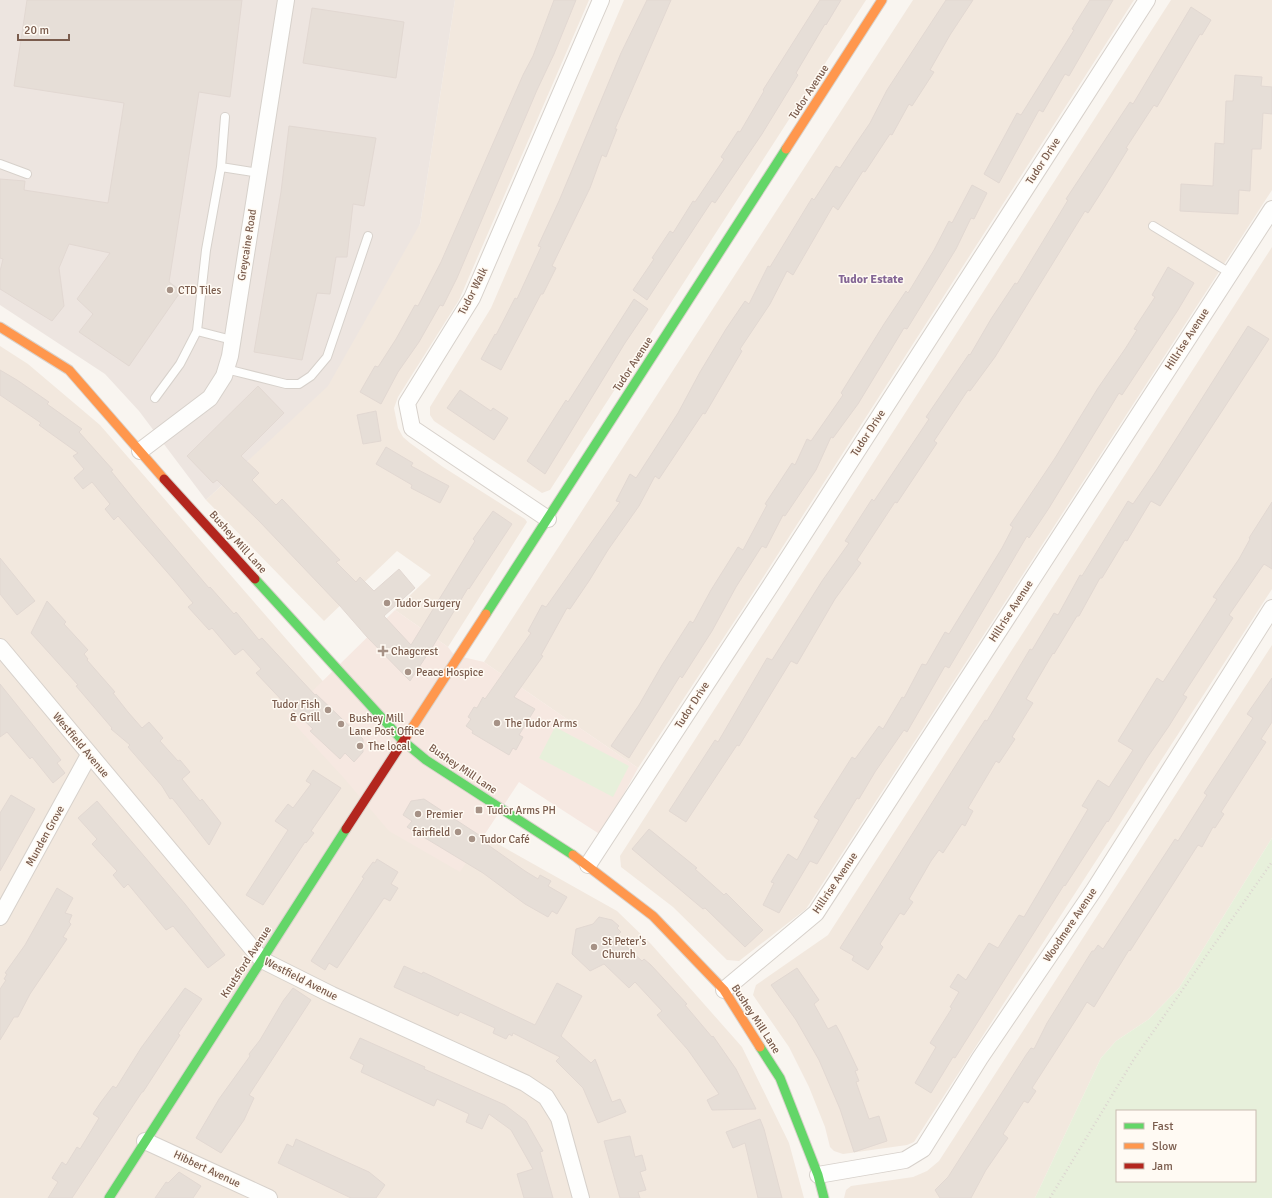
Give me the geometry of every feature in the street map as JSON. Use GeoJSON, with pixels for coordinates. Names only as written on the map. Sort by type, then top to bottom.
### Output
{"type":"FeatureCollection","features":[{"type":"Feature","properties":{"kind":"street","name":"Greycaine Road"},"geometry":{"type":"LineString","coordinates":[[140,451],[210,398],[224,376],[232,340],[286,0]]}},
{"type":"Feature","properties":{"kind":"street","name":"Tudor Walk"},"geometry":{"type":"LineString","coordinates":[[548,519],[412,428],[407,403],[472,298],[601,0]]}},
{"type":"Feature","properties":{"kind":"street","name":"Tudor Avenue"},"geometry":{"type":"LineString","coordinates":[[403,741],[548,519],[882,0]]}},
{"type":"Feature","properties":{"kind":"street","name":"Tudor Drive"},"geometry":{"type":"LineString","coordinates":[[588,865],[771,585],[1146,0]]}},
{"type":"Feature","properties":{"kind":"street","name":"Hillrise Avenue"},"geometry":{"type":"LineString","coordinates":[[724,990],[816,913],[1272,209]]}},
{"type":"Feature","properties":{"kind":"street","name":"Bushey Mill Lane"},"geometry":{"type":"LineString","coordinates":[[0,327],[69,370],[164,480],[403,741],[426,760],[588,865],[653,916],[724,990],[780,1078],[818,1175],[824,1198]]}},
{"type":"Feature","properties":{"kind":"street","name":"Woodmere Avenue"},"geometry":{"type":"LineString","coordinates":[[818,1175],[904,1160],[923,1149],[980,1058],[1094,890],[1272,608]]}},
{"type":"Feature","properties":{"kind":"street","name":"Westfield Avenue"},"geometry":{"type":"LineString","coordinates":[[0,647],[262,960],[332,995],[525,1083],[546,1097],[559,1118],[582,1198]]}},
{"type":"Feature","properties":{"kind":"street","name":"Knutsford Avenue"},"geometry":{"type":"LineString","coordinates":[[109,1198],[403,741]]}},
{"type":"Feature","properties":{"kind":"street","name":"Munden Grove"},"geometry":{"type":"LineString","coordinates":[[0,917],[89,755]]}},
{"type":"Feature","properties":{"kind":"street","name":"Hibbert Avenue"},"geometry":{"type":"LineString","coordinates":[[145,1141],[269,1198]]}},
{"type":"Feature","properties":{"kind":"lane"},"geometry":{"type":"LineString","coordinates":[[155,398],[180,364],[197,331],[206,250],[221,167],[225,117]]}},
{"type":"Feature","properties":{"kind":"lane"},"geometry":{"type":"LineString","coordinates":[[0,164],[27,174]]}},
{"type":"Feature","properties":{"kind":"lane"},"geometry":{"type":"LineString","coordinates":[[221,167],[259,174]]}},
{"type":"Feature","properties":{"kind":"lane"},"geometry":{"type":"LineString","coordinates":[[1153,226],[1230,273]]}},
{"type":"Feature","properties":{"kind":"lane"},"geometry":{"type":"LineString","coordinates":[[226,369],[286,384],[299,384],[311,376],[327,357],[368,236]]}},
{"type":"Feature","properties":{"kind":"lane"},"geometry":{"type":"LineString","coordinates":[[197,331],[232,340]]}},
{"type":"Feature","properties":{"kind":"path"},"geometry":{"type":"LineString","coordinates":[[1050,1198],[1134,1059],[1272,862]]}},
{"type":"Feature","properties":{"kind":"shaded area"},"geometry":{"type":"Polygon","coordinates":[[[0,0],[455,0],[420,224],[328,386],[206,500],[139,411],[105,374],[0,305],[0,0]]]}},
{"type":"Feature","properties":{"kind":"shaded area"},"geometry":{"type":"Polygon","coordinates":[[[455,0],[589,0],[459,300],[398,397],[394,408],[398,428],[403,437],[410,443],[443,467],[525,519],[527,522],[448,647],[395,610],[431,575],[397,551],[324,621],[206,500],[247,462],[420,224],[455,0]]]}},
{"type":"Feature","properties":{"kind":"shaded area"},"geometry":{"type":"Polygon","coordinates":[[[624,0],[866,0],[550,490],[542,493],[434,421],[430,415],[430,407],[491,308],[624,0]]]}},
{"type":"Feature","properties":{"kind":"shaded area"},"geometry":{"type":"Polygon","coordinates":[[[913,0],[1134,0],[751,596],[638,768],[484,662],[913,0]]]}},
{"type":"Feature","properties":{"kind":"shaded area"},"geometry":{"type":"Polygon","coordinates":[[[1171,0],[1272,0],[1272,190],[806,909],[739,961],[727,960],[673,907],[621,867],[620,856],[1171,0]]]}},
{"type":"Feature","properties":{"kind":"shaded area"},"geometry":{"type":"Polygon","coordinates":[[[1272,247],[1272,589],[914,1142],[907,1145],[843,1154],[834,1151],[830,1147],[825,1127],[809,1087],[789,1047],[753,995],[756,985],[828,935],[1272,247]]]}},
{"type":"Feature","properties":{"kind":"shaded area"},"geometry":{"type":"Polygon","coordinates":[[[0,346],[28,364],[100,425],[375,741],[418,799],[617,911],[651,944],[742,1047],[789,1143],[804,1198],[0,1198],[0,346]]]}},
{"type":"Feature","properties":{"kind":"shaded area"},"geometry":{"type":"Polygon","coordinates":[[[395,610],[448,647],[454,655],[484,662],[638,768],[601,835],[519,782],[460,872],[389,831],[343,777],[287,716],[395,610]]]}},
{"type":"Feature","properties":{"kind":"shaded area"},"geometry":{"type":"Polygon","coordinates":[[[1272,645],[1272,838],[1179,988],[1149,1019],[1116,1041],[1101,1058],[1035,1198],[844,1198],[846,1190],[851,1186],[913,1177],[927,1171],[939,1161],[1272,645]]]}},
{"type":"Feature","properties":{"kind":"green space"},"geometry":{"type":"Polygon","coordinates":[[[555,727],[629,766],[613,797],[539,758],[555,727]]]}},
{"type":"Feature","properties":{"kind":"green space"},"geometry":{"type":"Polygon","coordinates":[[[1272,838],[1272,1198],[1035,1198],[1101,1058],[1116,1041],[1149,1019],[1179,988],[1272,838]]]}},
{"type":"Feature","properties":{"kind":"building"},"geometry":{"type":"Polygon","coordinates":[[[27,0],[242,0],[230,97],[199,92],[169,282],[181,291],[129,366],[79,332],[93,314],[77,299],[110,253],[69,244],[59,268],[64,306],[52,321],[0,289],[0,271],[3,259],[0,258],[0,179],[25,181],[24,190],[108,203],[124,103],[14,86],[27,0]]]}},
{"type":"Feature","properties":{"kind":"building"},"geometry":{"type":"Polygon","coordinates":[[[554,0],[576,0],[457,278],[443,306],[440,305],[419,342],[398,372],[381,404],[360,392],[375,366],[378,367],[396,339],[415,305],[418,306],[441,262],[523,75],[533,56],[554,0]]]}},
{"type":"Feature","properties":{"kind":"building"},"geometry":{"type":"Polygon","coordinates":[[[647,0],[671,0],[615,129],[617,129],[606,157],[602,155],[590,188],[552,266],[556,268],[501,370],[481,359],[495,334],[496,335],[515,298],[517,299],[541,247],[538,246],[559,201],[621,53],[647,0]]]}},
{"type":"Feature","properties":{"kind":"building"},"geometry":{"type":"Polygon","coordinates":[[[820,0],[841,0],[796,73],[798,75],[762,134],[715,203],[712,201],[647,300],[633,290],[654,259],[652,258],[670,231],[673,233],[693,201],[695,202],[724,159],[721,157],[738,131],[740,132],[764,91],[763,90],[820,0]]]}},
{"type":"Feature","properties":{"kind":"building"},"geometry":{"type":"Polygon","coordinates":[[[946,0],[973,0],[950,35],[930,70],[934,72],[912,106],[909,104],[892,135],[890,134],[865,172],[863,171],[838,210],[833,206],[793,275],[787,271],[770,304],[740,349],[742,351],[705,414],[703,413],[659,479],[655,476],[639,506],[608,550],[589,581],[570,609],[567,608],[541,655],[543,656],[514,697],[535,709],[519,735],[523,737],[516,750],[513,748],[509,755],[472,733],[473,731],[466,726],[471,719],[468,717],[474,707],[477,708],[483,697],[485,699],[531,633],[528,631],[542,605],[546,607],[620,502],[616,501],[630,474],[636,478],[678,413],[700,372],[726,329],[745,301],[749,304],[768,266],[770,267],[812,198],[814,200],[836,166],[840,168],[870,123],[887,90],[946,0]]]}},
{"type":"Feature","properties":{"kind":"building"},"geometry":{"type":"Polygon","coordinates":[[[1090,0],[1113,0],[1069,76],[1065,74],[1043,112],[1039,110],[999,183],[984,174],[1017,113],[1021,115],[1074,30],[1072,29],[1090,0]]]}},
{"type":"Feature","properties":{"kind":"building"},"geometry":{"type":"Polygon","coordinates":[[[1191,7],[1211,20],[1202,35],[1200,34],[1157,107],[1154,105],[1126,148],[1128,149],[1088,213],[1085,211],[995,357],[970,391],[968,390],[934,441],[937,443],[897,503],[895,502],[857,560],[861,563],[835,599],[797,664],[791,661],[739,746],[737,745],[686,822],[669,811],[715,740],[718,742],[767,658],[772,660],[822,581],[849,543],[845,541],[872,499],[874,501],[929,419],[926,417],[969,354],[970,355],[991,319],[1015,283],[1017,284],[1068,200],[1066,199],[1130,102],[1133,104],[1191,7]]]}},
{"type":"Feature","properties":{"kind":"building"},"geometry":{"type":"Polygon","coordinates":[[[312,8],[404,22],[396,78],[303,63],[312,8]]]}},
{"type":"Feature","properties":{"kind":"building"},"geometry":{"type":"Polygon","coordinates":[[[1235,75],[1262,77],[1261,86],[1272,87],[1272,114],[1263,113],[1261,149],[1252,149],[1250,191],[1239,190],[1238,214],[1180,211],[1181,184],[1213,186],[1215,143],[1224,144],[1226,101],[1233,101],[1235,75]]]}},
{"type":"Feature","properties":{"kind":"building"},"geometry":{"type":"Polygon","coordinates":[[[289,126],[376,138],[364,206],[353,204],[347,257],[336,257],[330,294],[317,293],[302,360],[254,352],[281,192],[289,126]]]}},
{"type":"Feature","properties":{"kind":"building"},"geometry":{"type":"Polygon","coordinates":[[[972,185],[987,193],[974,219],[971,218],[956,249],[907,329],[904,328],[858,404],[833,438],[831,437],[816,470],[785,516],[783,515],[766,548],[762,546],[736,587],[712,631],[682,678],[680,676],[629,758],[611,746],[639,705],[690,621],[693,623],[711,590],[738,547],[743,550],[767,505],[765,504],[792,463],[795,465],[807,439],[811,441],[843,395],[841,393],[906,291],[908,293],[934,250],[949,221],[952,223],[972,185]]]}},
{"type":"Feature","properties":{"kind":"building"},"geometry":{"type":"Polygon","coordinates":[[[1168,267],[1194,283],[1178,310],[1122,395],[1119,393],[1049,508],[1029,538],[1027,536],[949,668],[945,666],[907,732],[904,730],[875,772],[859,799],[857,798],[817,864],[810,861],[779,913],[763,905],[774,883],[771,882],[788,854],[797,860],[819,820],[814,817],[852,757],[855,759],[879,726],[883,729],[902,697],[904,698],[922,664],[926,665],[945,632],[949,634],[1002,548],[1013,527],[1010,525],[1137,330],[1134,329],[1155,297],[1152,295],[1168,267]]]}},
{"type":"Feature","properties":{"kind":"building"},"geometry":{"type":"Polygon","coordinates":[[[634,299],[648,309],[625,343],[545,474],[527,461],[566,400],[568,402],[634,299]]]}},
{"type":"Feature","properties":{"kind":"building"},"geometry":{"type":"Polygon","coordinates":[[[1248,326],[1269,339],[1160,506],[1151,501],[1127,541],[1125,540],[1102,578],[1100,578],[1079,616],[1077,616],[1054,654],[1053,653],[1026,699],[1033,703],[1012,737],[1015,739],[999,763],[996,761],[968,808],[973,811],[965,826],[962,824],[943,853],[939,850],[931,861],[909,899],[913,902],[904,915],[900,913],[880,944],[883,947],[868,970],[852,960],[854,956],[840,948],[968,746],[985,720],[987,721],[1030,649],[1032,650],[1054,613],[1058,615],[1080,575],[1082,576],[1128,501],[1133,504],[1157,469],[1248,326]]]}},
{"type":"Feature","properties":{"kind":"building"},"geometry":{"type":"Polygon","coordinates":[[[0,370],[49,402],[47,404],[82,429],[79,432],[113,470],[111,471],[136,502],[209,588],[210,587],[234,614],[236,612],[259,640],[262,638],[315,695],[316,694],[363,739],[363,752],[354,762],[345,753],[340,759],[310,731],[313,729],[291,708],[290,709],[256,673],[261,669],[243,649],[235,655],[212,628],[209,630],[188,607],[193,603],[118,516],[114,520],[105,509],[110,504],[92,482],[83,489],[74,478],[84,469],[73,456],[78,453],[39,425],[41,423],[0,395],[0,370]]]}},
{"type":"Feature","properties":{"kind":"building"},"geometry":{"type":"Polygon","coordinates":[[[258,386],[284,413],[241,456],[259,473],[252,480],[276,505],[282,499],[340,560],[336,562],[356,582],[360,577],[374,591],[399,569],[415,588],[384,616],[411,645],[475,541],[473,539],[493,511],[512,524],[469,589],[468,588],[410,681],[260,522],[217,480],[213,483],[187,456],[258,386]]]}},
{"type":"Feature","properties":{"kind":"building"},"geometry":{"type":"Polygon","coordinates":[[[460,390],[491,411],[493,408],[508,418],[494,440],[447,408],[460,390]]]}},
{"type":"Feature","properties":{"kind":"building"},"geometry":{"type":"Polygon","coordinates":[[[376,411],[381,441],[363,444],[357,415],[376,411]]]}},
{"type":"Feature","properties":{"kind":"building"},"geometry":{"type":"Polygon","coordinates":[[[386,447],[413,463],[411,466],[449,486],[440,503],[411,488],[412,485],[376,464],[386,447]]]}},
{"type":"Feature","properties":{"kind":"building"},"geometry":{"type":"Polygon","coordinates":[[[1272,502],[1272,569],[1264,564],[1229,615],[1233,618],[1183,695],[1187,697],[1169,726],[1147,758],[1108,822],[1107,821],[1065,886],[1064,885],[955,1058],[953,1057],[931,1093],[915,1083],[936,1047],[930,1043],[952,1008],[950,1007],[959,992],[950,987],[958,974],[966,980],[989,943],[998,948],[1019,915],[1024,917],[1088,809],[1082,806],[1098,780],[1109,787],[1133,750],[1118,741],[1157,678],[1163,682],[1217,599],[1213,597],[1239,559],[1250,539],[1249,538],[1272,502]]]}},
{"type":"Feature","properties":{"kind":"building"},"geometry":{"type":"Polygon","coordinates":[[[0,558],[35,601],[17,615],[0,594],[0,558]]]}},
{"type":"Feature","properties":{"kind":"building"},"geometry":{"type":"Polygon","coordinates":[[[47,601],[66,622],[64,624],[88,650],[84,654],[88,659],[87,660],[115,692],[113,693],[128,712],[142,728],[149,722],[163,738],[160,741],[190,772],[182,779],[200,801],[202,799],[221,823],[209,845],[177,804],[172,798],[170,799],[162,786],[128,747],[130,745],[111,729],[112,728],[76,686],[78,685],[31,633],[47,601]]]}},
{"type":"Feature","properties":{"kind":"building"},"geometry":{"type":"Polygon","coordinates":[[[1272,678],[1272,722],[1261,739],[1266,742],[1221,812],[1224,814],[1215,828],[1213,827],[1202,847],[1198,845],[1130,951],[1129,950],[1094,1007],[1087,1002],[1032,1088],[1036,1091],[1028,1103],[1024,1101],[1003,1134],[1008,1138],[986,1170],[971,1198],[940,1198],[935,1190],[948,1177],[1026,1055],[1031,1048],[1034,1049],[1047,1023],[1092,951],[1094,951],[1098,945],[1103,949],[1175,839],[1178,841],[1207,795],[1204,793],[1253,718],[1247,714],[1272,678]]]}},
{"type":"Feature","properties":{"kind":"building"},"geometry":{"type":"Polygon","coordinates":[[[0,684],[61,760],[57,763],[65,773],[53,783],[32,757],[30,759],[7,732],[0,737],[0,684]]]}},
{"type":"Feature","properties":{"kind":"building"},"geometry":{"type":"Polygon","coordinates":[[[313,770],[341,788],[311,831],[314,833],[306,843],[305,842],[263,905],[246,895],[288,830],[275,821],[288,804],[293,808],[311,784],[306,781],[313,770]]]}},
{"type":"Feature","properties":{"kind":"building"},"geometry":{"type":"Polygon","coordinates":[[[11,795],[35,809],[0,871],[0,813],[11,795]]]}},
{"type":"Feature","properties":{"kind":"building"},"geometry":{"type":"Polygon","coordinates":[[[424,799],[482,837],[481,840],[525,871],[538,879],[540,875],[551,881],[548,886],[567,897],[557,914],[552,911],[548,917],[525,904],[483,873],[407,827],[412,821],[403,815],[411,801],[424,799]]]}},
{"type":"Feature","properties":{"kind":"building"},"geometry":{"type":"Polygon","coordinates":[[[97,801],[185,904],[225,955],[208,968],[173,926],[166,930],[128,884],[124,888],[113,875],[117,871],[92,844],[97,839],[78,818],[97,801]]]}},
{"type":"Feature","properties":{"kind":"building"},"geometry":{"type":"Polygon","coordinates":[[[649,829],[697,868],[695,869],[724,895],[726,893],[763,930],[745,947],[705,908],[703,909],[632,849],[649,829]]]}},
{"type":"Feature","properties":{"kind":"building"},"geometry":{"type":"Polygon","coordinates":[[[377,859],[398,872],[391,884],[398,888],[390,901],[384,898],[337,968],[329,963],[325,970],[311,961],[364,878],[362,877],[377,859]]]}},
{"type":"Feature","properties":{"kind":"building"},"geometry":{"type":"Polygon","coordinates":[[[57,888],[73,898],[65,913],[72,915],[69,922],[71,924],[63,937],[67,939],[30,994],[18,1017],[14,1017],[0,1040],[0,989],[6,980],[4,979],[7,974],[5,973],[25,945],[57,888]]]}},
{"type":"Feature","properties":{"kind":"building"},"geometry":{"type":"Polygon","coordinates":[[[599,917],[612,920],[619,926],[617,928],[621,932],[616,937],[642,961],[644,959],[651,965],[687,1004],[685,1005],[712,1037],[713,1036],[736,1069],[756,1109],[712,1110],[707,1100],[719,1094],[688,1050],[657,1015],[662,1011],[635,982],[629,988],[604,964],[590,971],[572,954],[576,929],[593,924],[599,917]]]}},
{"type":"Feature","properties":{"kind":"building"},"geometry":{"type":"Polygon","coordinates":[[[404,966],[422,974],[423,972],[535,1025],[557,983],[582,996],[561,1036],[591,1063],[595,1059],[612,1102],[620,1099],[626,1112],[598,1123],[583,1088],[556,1061],[560,1057],[513,1033],[512,1036],[509,1034],[506,1039],[493,1033],[495,1028],[460,1012],[458,1016],[394,987],[404,966]]]}},
{"type":"Feature","properties":{"kind":"building"},"geometry":{"type":"Polygon","coordinates":[[[797,968],[819,1000],[814,1004],[828,1029],[836,1025],[841,1034],[858,1070],[855,1071],[859,1081],[856,1082],[869,1119],[879,1116],[887,1141],[854,1152],[840,1109],[819,1060],[796,1020],[771,985],[797,968]]]}},
{"type":"Feature","properties":{"kind":"building"},"geometry":{"type":"Polygon","coordinates":[[[185,988],[202,999],[178,1034],[180,1035],[143,1092],[72,1198],[48,1198],[58,1182],[52,1178],[62,1162],[66,1165],[77,1147],[80,1149],[99,1118],[93,1114],[113,1086],[116,1088],[141,1048],[185,988]]]}},
{"type":"Feature","properties":{"kind":"building"},"geometry":{"type":"Polygon","coordinates":[[[293,988],[311,1000],[249,1095],[254,1098],[244,1120],[221,1153],[196,1138],[219,1099],[250,1056],[249,1054],[260,1040],[283,1001],[293,988]]]}},
{"type":"Feature","properties":{"kind":"building"},"geometry":{"type":"Polygon","coordinates":[[[360,1038],[425,1067],[424,1069],[505,1105],[526,1121],[543,1151],[540,1152],[553,1198],[524,1198],[517,1174],[533,1169],[511,1130],[489,1114],[482,1129],[466,1122],[469,1114],[437,1099],[434,1106],[361,1072],[364,1065],[350,1058],[360,1038]]]}},
{"type":"Feature","properties":{"kind":"building"},"geometry":{"type":"Polygon","coordinates":[[[760,1119],[782,1198],[758,1198],[745,1143],[733,1148],[726,1132],[760,1119]]]}},
{"type":"Feature","properties":{"kind":"building"},"geometry":{"type":"Polygon","coordinates":[[[630,1136],[635,1157],[642,1155],[646,1170],[640,1172],[646,1190],[638,1192],[640,1198],[620,1198],[604,1141],[630,1136]]]}},
{"type":"Feature","properties":{"kind":"building"},"geometry":{"type":"Polygon","coordinates":[[[296,1139],[369,1172],[385,1185],[376,1198],[351,1198],[278,1163],[287,1144],[293,1147],[296,1139]]]}},
{"type":"Feature","properties":{"kind":"building"},"geometry":{"type":"Polygon","coordinates":[[[179,1172],[201,1186],[193,1198],[155,1198],[166,1182],[168,1183],[179,1172]]]}},
{"type":"Feature","properties":{"kind":"traffic: fast"},"geometry":{"type":"LineString","coordinates":[[486,614],[786,149]]}},
{"type":"Feature","properties":{"kind":"traffic: fast"},"geometry":{"type":"LineString","coordinates":[[255,579],[403,741],[426,760],[573,855]]}},
{"type":"Feature","properties":{"kind":"traffic: fast"},"geometry":{"type":"LineString","coordinates":[[109,1198],[346,829]]}},
{"type":"Feature","properties":{"kind":"traffic: fast"},"geometry":{"type":"LineString","coordinates":[[760,1047],[780,1078],[818,1175],[824,1198]]}},
{"type":"Feature","properties":{"kind":"traffic: slow"},"geometry":{"type":"LineString","coordinates":[[786,149],[882,0]]}},
{"type":"Feature","properties":{"kind":"traffic: slow"},"geometry":{"type":"LineString","coordinates":[[0,327],[69,370],[164,479]]}},
{"type":"Feature","properties":{"kind":"traffic: slow"},"geometry":{"type":"LineString","coordinates":[[406,737],[486,614]]}},
{"type":"Feature","properties":{"kind":"traffic: slow"},"geometry":{"type":"LineString","coordinates":[[573,855],[653,916],[724,990],[760,1047]]}},
{"type":"Feature","properties":{"kind":"traffic: jam"},"geometry":{"type":"LineString","coordinates":[[164,479],[255,579]]}},
{"type":"Feature","properties":{"kind":"traffic: jam"},"geometry":{"type":"LineString","coordinates":[[346,829],[406,737]]}},
{"type":"Feature","properties":{"kind":"place","name":"CTD Tiles"},"geometry":{"type":"Point","coordinates":[170,290]}},
{"type":"Feature","properties":{"kind":"place","name":"Tudor Surgery"},"geometry":{"type":"Point","coordinates":[387,603]}},
{"type":"Feature","properties":{"kind":"place","name":"Chagcrest"},"geometry":{"type":"Point","coordinates":[383,651]}},
{"type":"Feature","properties":{"kind":"place","name":"Peace Hospice"},"geometry":{"type":"Point","coordinates":[408,672]}},
{"type":"Feature","properties":{"kind":"place","name":"Tudor Fish & Grill"},"geometry":{"type":"Point","coordinates":[328,710]}},
{"type":"Feature","properties":{"kind":"place","name":"The Tudor Arms"},"geometry":{"type":"Point","coordinates":[497,723]}},
{"type":"Feature","properties":{"kind":"place","name":"Bushey Mill Lane Post Office"},"geometry":{"type":"Point","coordinates":[341,724]}},
{"type":"Feature","properties":{"kind":"place","name":"The local"},"geometry":{"type":"Point","coordinates":[360,746]}},
{"type":"Feature","properties":{"kind":"place","name":"Tudor Arms PH"},"geometry":{"type":"Point","coordinates":[479,810]}},
{"type":"Feature","properties":{"kind":"place","name":"Premier"},"geometry":{"type":"Point","coordinates":[418,814]}},
{"type":"Feature","properties":{"kind":"place","name":"fairfield"},"geometry":{"type":"Point","coordinates":[458,832]}},
{"type":"Feature","properties":{"kind":"place","name":"Tudor Café"},"geometry":{"type":"Point","coordinates":[472,839]}},
{"type":"Feature","properties":{"kind":"place","name":"St Peter's Church"},"geometry":{"type":"Point","coordinates":[594,947]}},
{"type":"Feature","properties":{"kind":"district","name":"Tudor Estate"},"geometry":{"type":"Point","coordinates":[871,279]}}]}
